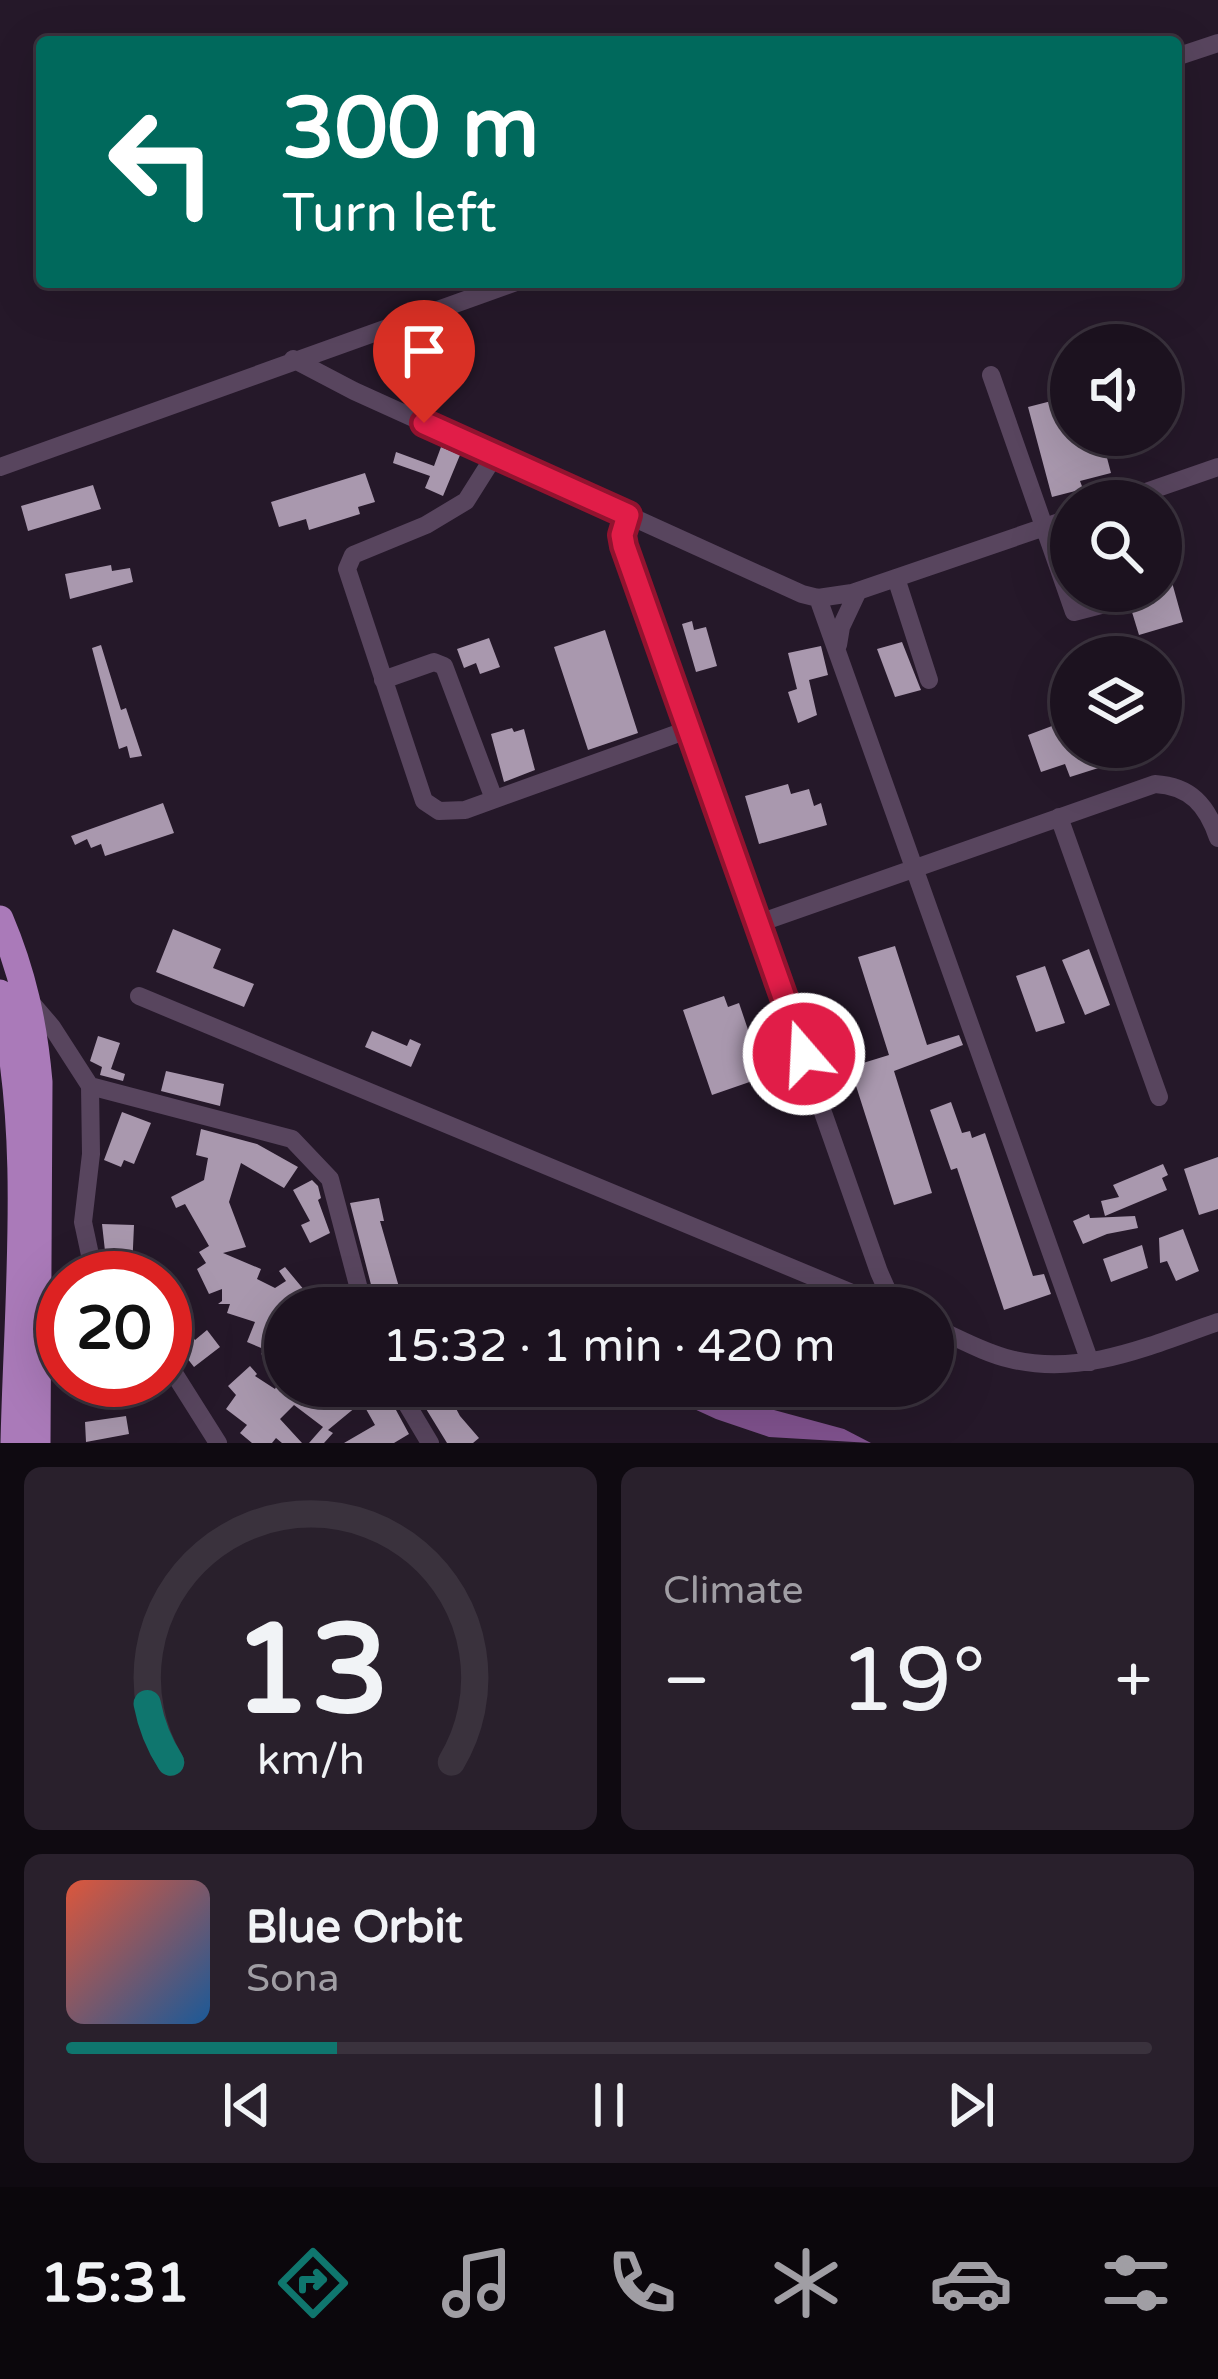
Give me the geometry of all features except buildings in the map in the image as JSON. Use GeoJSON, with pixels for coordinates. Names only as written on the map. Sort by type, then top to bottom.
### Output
{"type":"FeatureCollection","features":[{"type":"Feature","properties":{"kind":"highway"},"geometry":{"type":"LineString","coordinates":[[0,919],[14,995],[39,1082],[37,1443]]}},
{"type":"Feature","properties":{"kind":"highway"},"geometry":{"type":"LineString","coordinates":[[14,995],[19,1175],[14,1443]]}},
{"type":"Feature","properties":{"kind":"street"},"geometry":{"type":"LineString","coordinates":[[1182,55],[1218,43]]}},
{"type":"Feature","properties":{"kind":"street"},"geometry":{"type":"LineString","coordinates":[[0,466],[499,288]]}},
{"type":"Feature","properties":{"kind":"street"},"geometry":{"type":"LineString","coordinates":[[292,359],[818,598],[858,591],[1050,525]]}},
{"type":"Feature","properties":{"kind":"street"},"geometry":{"type":"LineString","coordinates":[[991,375],[1050,542]]}},
{"type":"Feature","properties":{"kind":"street"},"geometry":{"type":"LineString","coordinates":[[495,455],[466,501],[348,560],[383,680],[429,807],[450,813],[690,729]]}},
{"type":"Feature","properties":{"kind":"street"},"geometry":{"type":"LineString","coordinates":[[1181,480],[1218,467]]}},
{"type":"Feature","properties":{"kind":"street"},"geometry":{"type":"LineString","coordinates":[[628,515],[624,546],[884,1287]]}},
{"type":"Feature","properties":{"kind":"street"},"geometry":{"type":"LineString","coordinates":[[896,578],[929,680]]}},
{"type":"Feature","properties":{"kind":"street"},"geometry":{"type":"LineString","coordinates":[[838,645],[858,591]]}},
{"type":"Feature","properties":{"kind":"street"},"geometry":{"type":"LineString","coordinates":[[818,598],[1090,1362]]}},
{"type":"Feature","properties":{"kind":"street"},"geometry":{"type":"LineString","coordinates":[[383,680],[434,662],[448,671],[494,799]]}},
{"type":"Feature","properties":{"kind":"street"},"geometry":{"type":"LineString","coordinates":[[759,922],[1155,784],[1199,799],[1218,838]]}},
{"type":"Feature","properties":{"kind":"street"},"geometry":{"type":"LineString","coordinates":[[1059,817],[1160,1097]]}},
{"type":"Feature","properties":{"kind":"street"},"geometry":{"type":"LineString","coordinates":[[14,995],[52,1027],[90,1086],[91,1154],[83,1222],[89,1251]]}},
{"type":"Feature","properties":{"kind":"street"},"geometry":{"type":"LineString","coordinates":[[139,996],[839,1287]]}},
{"type":"Feature","properties":{"kind":"street"},"geometry":{"type":"LineString","coordinates":[[90,1086],[292,1139],[330,1179],[358,1287]]}},
{"type":"Feature","properties":{"kind":"street"},"geometry":{"type":"LineString","coordinates":[[870,1287],[879,1272]]}},
{"type":"Feature","properties":{"kind":"street"},"geometry":{"type":"LineString","coordinates":[[954,1336],[1006,1358],[1064,1364],[1113,1358],[1218,1322]]}},
{"type":"Feature","properties":{"kind":"street"},"geometry":{"type":"LineString","coordinates":[[192,1402],[218,1443]]}},
{"type":"Feature","properties":{"kind":"street"},"geometry":{"type":"LineString","coordinates":[[409,1407],[430,1443]]}},
{"type":"Feature","properties":{"kind":"shaded area"},"geometry":{"type":"Polygon","coordinates":[[[690,1407],[763,1407],[844,1429],[871,1443],[769,1437],[690,1407]]]}},
{"type":"Feature","properties":{"kind":"route"},"geometry":{"type":"LineString","coordinates":[[424,423],[628,515],[624,546],[804,1054]]}}]}
